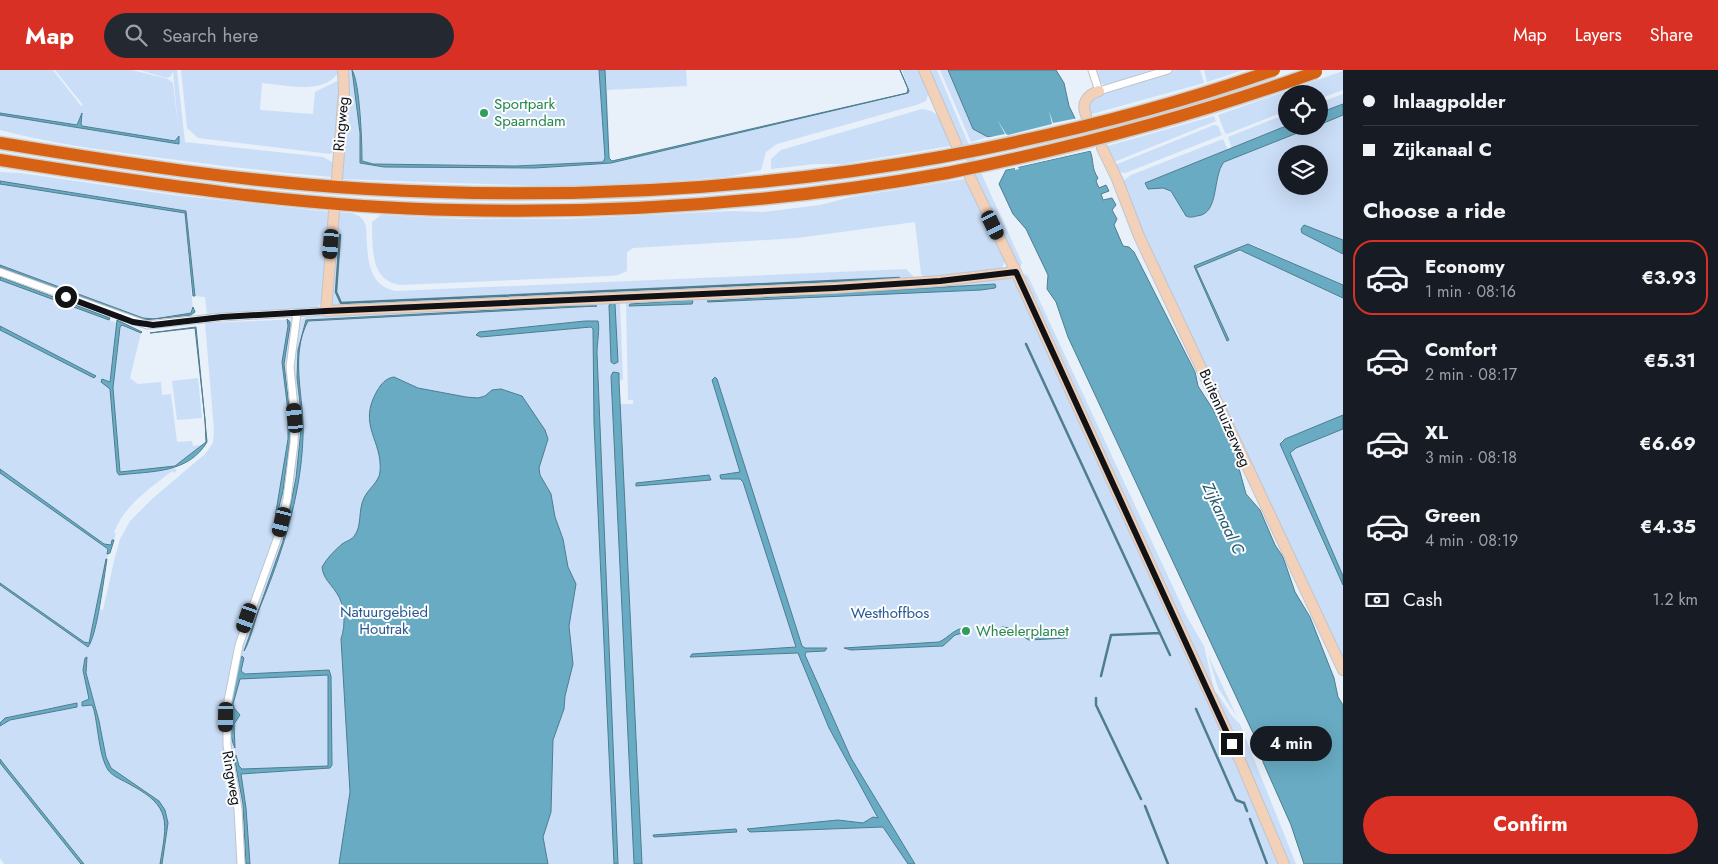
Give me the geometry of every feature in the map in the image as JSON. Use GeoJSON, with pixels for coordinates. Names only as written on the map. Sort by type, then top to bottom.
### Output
{"type":"FeatureCollection","features":[{"type":"Feature","properties":{"kind":"highway"},"geometry":{"type":"LineString","coordinates":[[0,143],[119,161],[262,179],[366,189],[469,194],[586,194],[705,188],[829,175],[941,157],[1071,130],[1188,97],[1274,70]]}},
{"type":"Feature","properties":{"kind":"highway"},"geometry":{"type":"LineString","coordinates":[[0,160],[214,191],[347,204],[454,210],[581,211],[713,204],[827,192],[947,173],[1008,160],[1136,129],[1241,98],[1319,71]]}},
{"type":"Feature","properties":{"kind":"street","name":"Ringweg"},"geometry":{"type":"LineString","coordinates":[[337,178],[344,92],[343,70]]}},
{"type":"Feature","properties":{"kind":"street"},"geometry":{"type":"LineString","coordinates":[[924,70],[956,144]]}},
{"type":"Feature","properties":{"kind":"street"},"geometry":{"type":"LineString","coordinates":[[1092,70],[1099,91]]}},
{"type":"Feature","properties":{"kind":"street"},"geometry":{"type":"LineString","coordinates":[[1086,115],[1084,106],[1090,94],[1168,70]]}},
{"type":"Feature","properties":{"kind":"street","name":"Buitenhuizerweg"},"geometry":{"type":"LineString","coordinates":[[1102,148],[1111,165],[1139,236],[1343,670]]}},
{"type":"Feature","properties":{"kind":"street"},"geometry":{"type":"LineString","coordinates":[[970,178],[1016,272],[1240,760],[1284,864]]}},
{"type":"Feature","properties":{"kind":"street"},"geometry":{"type":"LineString","coordinates":[[326,311],[334,212]]}},
{"type":"Feature","properties":{"kind":"street"},"geometry":{"type":"LineString","coordinates":[[0,272],[147,325],[222,317],[326,311],[835,288],[940,281],[1016,272]]}},
{"type":"Feature","properties":{"kind":"street","name":"Ringweg"},"geometry":{"type":"LineString","coordinates":[[241,864],[238,809],[226,745],[227,699],[241,637],[279,534],[286,499],[294,443],[295,418],[290,368],[297,313]]}},
{"type":"Feature","properties":{"kind":"green space"},"geometry":{"type":"Polygon","coordinates":[[[0,70],[53,70],[81,106],[83,105],[55,70],[132,70],[168,79],[173,83],[178,126],[173,72],[170,77],[166,78],[140,70],[177,70],[185,142],[323,157],[332,162],[334,176],[330,174],[332,177],[262,170],[146,156],[54,142],[0,130],[0,115],[179,144],[179,136],[175,141],[82,126],[82,113],[77,125],[0,113],[0,70]]]}},
{"type":"Feature","properties":{"kind":"green space"},"geometry":{"type":"Polygon","coordinates":[[[181,70],[340,70],[334,78],[315,86],[294,87],[262,83],[260,110],[313,114],[315,92],[337,81],[341,84],[335,151],[330,154],[198,138],[187,128],[181,70]]]}},
{"type":"Feature","properties":{"kind":"green space","name":"Sportpark Spaarndam"},"geometry":{"type":"Polygon","coordinates":[[[346,70],[686,70],[687,86],[607,90],[610,160],[617,162],[905,94],[909,92],[902,70],[919,70],[928,95],[926,101],[916,105],[777,144],[766,152],[761,170],[727,177],[618,185],[545,186],[339,179],[346,70]]]}},
{"type":"Feature","properties":{"kind":"green space"},"geometry":{"type":"Polygon","coordinates":[[[927,70],[937,70],[1022,263],[1020,267],[974,177],[927,70]]]}},
{"type":"Feature","properties":{"kind":"green space"},"geometry":{"type":"Polygon","coordinates":[[[940,70],[948,70],[973,129],[988,137],[971,142],[940,70]]]}},
{"type":"Feature","properties":{"kind":"green space"},"geometry":{"type":"Polygon","coordinates":[[[1094,70],[1162,70],[1106,85],[1098,82],[1094,70]]]}},
{"type":"Feature","properties":{"kind":"green space"},"geometry":{"type":"Polygon","coordinates":[[[1174,70],[1200,70],[1204,83],[1088,115],[1089,104],[1099,93],[1174,70]]]}},
{"type":"Feature","properties":{"kind":"green space"},"geometry":{"type":"Polygon","coordinates":[[[1204,70],[1243,70],[1207,82],[1204,70]]]}},
{"type":"Feature","properties":{"kind":"green space"},"geometry":{"type":"Polygon","coordinates":[[[1343,71],[1343,90],[1328,96],[1328,85],[1303,85],[1343,71]]]}},
{"type":"Feature","properties":{"kind":"green space"},"geometry":{"type":"Polygon","coordinates":[[[1278,94],[1278,114],[1227,134],[1218,115],[1278,94]]]}},
{"type":"Feature","properties":{"kind":"green space"},"geometry":{"type":"Polygon","coordinates":[[[1343,94],[1343,104],[1328,110],[1328,100],[1343,94]]]}},
{"type":"Feature","properties":{"kind":"green space"},"geometry":{"type":"Polygon","coordinates":[[[922,109],[929,110],[939,117],[950,146],[843,164],[815,164],[771,169],[771,159],[781,150],[922,109]]]}},
{"type":"Feature","properties":{"kind":"green space"},"geometry":{"type":"Polygon","coordinates":[[[1343,115],[1343,285],[1251,244],[1206,261],[1243,251],[1343,298],[1343,415],[1281,441],[1321,538],[1343,585],[1343,665],[1148,248],[1123,181],[1131,175],[1223,139],[1228,150],[1146,183],[1148,189],[1164,189],[1174,194],[1189,218],[1200,215],[1208,210],[1212,204],[1219,170],[1224,162],[1292,135],[1328,135],[1328,121],[1343,115]]]}},
{"type":"Feature","properties":{"kind":"green space"},"geometry":{"type":"Polygon","coordinates":[[[1214,116],[1216,121],[1114,162],[1104,147],[1214,116]]]}},
{"type":"Feature","properties":{"kind":"green space"},"geometry":{"type":"Polygon","coordinates":[[[1278,117],[1278,129],[1232,149],[1228,137],[1278,117]]]}},
{"type":"Feature","properties":{"kind":"green space"},"geometry":{"type":"Polygon","coordinates":[[[1214,125],[1218,126],[1222,135],[1125,173],[1118,172],[1115,165],[1214,125]]]}},
{"type":"Feature","properties":{"kind":"green space"},"geometry":{"type":"Polygon","coordinates":[[[0,172],[20,173],[173,195],[331,212],[323,301],[316,309],[207,314],[205,297],[195,296],[186,211],[0,181],[0,172]]]}},
{"type":"Feature","properties":{"kind":"green space"},"geometry":{"type":"Polygon","coordinates":[[[964,179],[968,182],[1005,261],[1001,270],[977,274],[924,277],[921,274],[915,222],[797,238],[633,248],[627,252],[627,271],[618,275],[608,276],[400,285],[390,282],[383,277],[378,269],[373,252],[372,222],[381,215],[460,219],[566,219],[731,211],[763,212],[820,205],[851,197],[964,179]]]}},
{"type":"Feature","properties":{"kind":"green space"},"geometry":{"type":"Polygon","coordinates":[[[0,184],[185,213],[193,312],[154,319],[143,318],[0,265],[0,184]]]}},
{"type":"Feature","properties":{"kind":"green space"},"geometry":{"type":"Polygon","coordinates":[[[336,212],[358,215],[364,221],[368,256],[373,274],[378,282],[396,291],[906,269],[915,278],[333,307],[331,304],[336,212]]]}},
{"type":"Feature","properties":{"kind":"green space"},"geometry":{"type":"Polygon","coordinates":[[[1025,274],[1028,276],[1187,617],[1204,646],[1214,689],[1212,689],[1023,276],[1025,274]]]}},
{"type":"Feature","properties":{"kind":"green space"},"geometry":{"type":"Polygon","coordinates":[[[1006,276],[1014,280],[1282,864],[162,864],[167,816],[159,801],[111,768],[106,757],[99,721],[86,673],[87,658],[85,658],[83,670],[89,699],[82,702],[83,706],[92,705],[103,759],[111,773],[147,795],[156,803],[161,811],[165,828],[160,864],[84,864],[0,759],[0,726],[3,722],[77,707],[52,707],[5,718],[0,723],[0,585],[88,647],[98,609],[103,610],[120,539],[130,521],[152,499],[205,454],[213,443],[214,430],[205,323],[302,319],[310,315],[620,303],[623,380],[619,381],[620,404],[633,404],[633,400],[628,400],[626,302],[1006,276]]]}},
{"type":"Feature","properties":{"kind":"green space"},"geometry":{"type":"Polygon","coordinates":[[[0,280],[115,322],[117,326],[110,382],[103,379],[110,389],[117,472],[174,468],[177,470],[174,473],[172,471],[138,498],[119,522],[111,545],[104,544],[0,469],[0,330],[94,378],[0,326],[0,280]]]}},
{"type":"Feature","properties":{"kind":"green space"},"geometry":{"type":"Polygon","coordinates":[[[122,325],[141,333],[130,378],[138,384],[161,382],[162,395],[171,394],[177,442],[192,441],[193,446],[203,445],[175,466],[120,472],[113,388],[120,327],[122,325]]]}},
{"type":"Feature","properties":{"kind":"green space"},"geometry":{"type":"Polygon","coordinates":[[[198,378],[202,418],[177,420],[172,381],[198,378]]]}},
{"type":"Feature","properties":{"kind":"green space"},"geometry":{"type":"Polygon","coordinates":[[[1343,429],[1343,576],[1290,453],[1296,448],[1343,429]]]}},
{"type":"Feature","properties":{"kind":"green space"},"geometry":{"type":"Polygon","coordinates":[[[0,473],[108,549],[107,554],[110,553],[106,559],[89,643],[84,642],[0,583],[0,473]]]}},
{"type":"Feature","properties":{"kind":"green space"},"geometry":{"type":"Polygon","coordinates":[[[1208,655],[1237,717],[1218,688],[1208,655]]]}},
{"type":"Feature","properties":{"kind":"green space"},"geometry":{"type":"Polygon","coordinates":[[[1217,693],[1232,716],[1240,724],[1296,864],[1289,864],[1214,694],[1217,693]]]}},
{"type":"Feature","properties":{"kind":"green space"},"geometry":{"type":"Polygon","coordinates":[[[0,763],[81,864],[4,864],[0,858],[0,763]]]}},
{"type":"Feature","properties":{"kind":"water"},"geometry":{"type":"Polygon","coordinates":[[[352,70],[359,99],[362,161],[373,164],[516,166],[603,162],[605,158],[599,70],[605,70],[609,158],[612,161],[907,93],[908,89],[900,70],[909,91],[908,93],[611,163],[535,168],[384,167],[360,163],[360,133],[352,70]]]}},
{"type":"Feature","properties":{"kind":"water"},"geometry":{"type":"Polygon","coordinates":[[[948,70],[1056,70],[1064,83],[1069,106],[1083,135],[988,137],[973,129],[948,70]]]}},
{"type":"Feature","properties":{"kind":"water"},"geometry":{"type":"Polygon","coordinates":[[[1343,104],[1343,115],[1328,121],[1328,110],[1343,104]]]}},
{"type":"Feature","properties":{"kind":"water"},"geometry":{"type":"Polygon","coordinates":[[[0,113],[77,125],[82,113],[82,126],[175,141],[179,136],[179,144],[0,115],[0,113]]]}},
{"type":"Feature","properties":{"kind":"water"},"geometry":{"type":"Polygon","coordinates":[[[1278,129],[1278,135],[1292,135],[1224,162],[1220,168],[1212,202],[1204,214],[1193,217],[1186,216],[1171,191],[1163,188],[1148,189],[1145,183],[1278,129]]]}},
{"type":"Feature","properties":{"kind":"water","name":"Zijkanaal C"},"geometry":{"type":"Polygon","coordinates":[[[1090,151],[1099,188],[1106,185],[1109,191],[1101,194],[1103,200],[1112,198],[1116,205],[1112,210],[1117,219],[1114,225],[1123,246],[1129,247],[1134,252],[1195,372],[1198,386],[1214,411],[1235,454],[1246,494],[1260,510],[1275,545],[1283,557],[1295,592],[1310,617],[1334,678],[1338,697],[1343,705],[1343,864],[1304,864],[1291,825],[1263,762],[1261,750],[1068,337],[1056,302],[1047,289],[1048,275],[1026,229],[1013,214],[999,184],[1006,170],[1090,151]]]}},
{"type":"Feature","properties":{"kind":"water"},"geometry":{"type":"Polygon","coordinates":[[[0,181],[186,211],[195,296],[193,296],[185,213],[0,184],[0,181]]]}},
{"type":"Feature","properties":{"kind":"water"},"geometry":{"type":"Polygon","coordinates":[[[1304,225],[1343,240],[1343,254],[1302,233],[1301,229],[1304,225]]]}},
{"type":"Feature","properties":{"kind":"water"},"geometry":{"type":"Polygon","coordinates":[[[1248,244],[1343,285],[1343,298],[1240,250],[1196,268],[1229,340],[1227,341],[1194,266],[1248,244]]]}},
{"type":"Feature","properties":{"kind":"water"},"geometry":{"type":"Polygon","coordinates":[[[0,265],[143,318],[154,319],[144,320],[0,267],[0,265]]]}},
{"type":"Feature","properties":{"kind":"water"},"geometry":{"type":"Polygon","coordinates":[[[0,277],[110,318],[109,320],[0,280],[0,277]]]}},
{"type":"Feature","properties":{"kind":"water"},"geometry":{"type":"Polygon","coordinates":[[[995,284],[995,288],[981,290],[707,301],[995,284]]]}},
{"type":"Feature","properties":{"kind":"water"},"geometry":{"type":"Polygon","coordinates":[[[693,301],[692,304],[629,306],[630,304],[693,301]]]}},
{"type":"Feature","properties":{"kind":"water"},"geometry":{"type":"Polygon","coordinates":[[[615,304],[618,362],[614,364],[611,362],[609,305],[615,304]]]}},
{"type":"Feature","properties":{"kind":"water"},"geometry":{"type":"Polygon","coordinates":[[[597,306],[308,321],[302,335],[306,320],[597,306]]]}},
{"type":"Feature","properties":{"kind":"water"},"geometry":{"type":"Polygon","coordinates":[[[193,307],[195,312],[191,315],[155,319],[191,313],[193,307]]]}},
{"type":"Feature","properties":{"kind":"water"},"geometry":{"type":"Polygon","coordinates":[[[287,319],[290,322],[290,326],[284,364],[290,415],[290,439],[283,491],[273,530],[288,439],[288,411],[282,362],[288,326],[287,319]]]}},
{"type":"Feature","properties":{"kind":"water"},"geometry":{"type":"Polygon","coordinates":[[[117,320],[142,332],[122,325],[120,327],[113,388],[120,472],[175,466],[206,442],[205,423],[207,442],[190,460],[168,469],[144,473],[119,475],[117,472],[110,389],[101,382],[102,379],[110,382],[117,320]]]}},
{"type":"Feature","properties":{"kind":"water"},"geometry":{"type":"Polygon","coordinates":[[[598,321],[599,324],[597,353],[618,864],[614,864],[594,423],[593,329],[591,327],[481,337],[476,335],[479,332],[598,321]]]}},
{"type":"Feature","properties":{"kind":"water"},"geometry":{"type":"Polygon","coordinates":[[[0,326],[96,376],[94,378],[0,330],[0,326]]]}},
{"type":"Feature","properties":{"kind":"water"},"geometry":{"type":"Polygon","coordinates":[[[196,327],[203,405],[195,328],[150,333],[196,327]]]}},
{"type":"Feature","properties":{"kind":"water"},"geometry":{"type":"Polygon","coordinates":[[[302,335],[299,349],[299,378],[303,423],[303,437],[294,504],[282,548],[244,651],[283,541],[296,478],[302,420],[297,378],[298,350],[302,335]]]}},
{"type":"Feature","properties":{"kind":"water"},"geometry":{"type":"Polygon","coordinates":[[[613,372],[619,373],[642,864],[634,864],[611,376],[613,372]]]}},
{"type":"Feature","properties":{"kind":"water"},"geometry":{"type":"Polygon","coordinates":[[[394,377],[418,388],[466,397],[478,398],[485,396],[492,390],[501,389],[522,396],[545,430],[548,439],[539,468],[540,475],[551,494],[568,567],[576,584],[569,626],[573,664],[565,696],[564,709],[553,740],[551,812],[543,837],[548,864],[339,864],[350,792],[341,639],[344,615],[339,597],[325,577],[322,567],[336,549],[355,535],[359,527],[364,498],[379,476],[380,461],[369,414],[379,388],[386,380],[394,377]]]}},
{"type":"Feature","properties":{"kind":"water"},"geometry":{"type":"Polygon","coordinates":[[[715,377],[802,646],[805,648],[827,648],[825,651],[806,652],[805,655],[851,758],[915,864],[908,864],[883,827],[750,832],[747,829],[838,820],[863,823],[873,817],[878,818],[829,728],[798,653],[690,657],[692,654],[796,647],[743,482],[740,479],[721,479],[720,476],[740,472],[712,380],[715,377]]]}},
{"type":"Feature","properties":{"kind":"water"},"geometry":{"type":"Polygon","coordinates":[[[1343,415],[1343,429],[1296,448],[1290,453],[1343,576],[1343,585],[1280,444],[1285,439],[1343,415]]]}},
{"type":"Feature","properties":{"kind":"water"},"geometry":{"type":"Polygon","coordinates":[[[0,469],[104,544],[111,545],[112,540],[114,540],[110,553],[107,554],[108,549],[0,473],[0,469]]]}},
{"type":"Feature","properties":{"kind":"water"},"geometry":{"type":"Polygon","coordinates":[[[709,475],[711,480],[636,486],[636,483],[709,475]]]}},
{"type":"Feature","properties":{"kind":"water"},"geometry":{"type":"Polygon","coordinates":[[[106,559],[97,619],[88,647],[0,585],[0,583],[84,642],[89,643],[106,559]]]}},
{"type":"Feature","properties":{"kind":"water"},"geometry":{"type":"Polygon","coordinates":[[[1002,627],[1011,628],[1028,637],[1064,636],[1067,638],[1029,640],[1012,630],[999,629],[1002,627]]]}},
{"type":"Feature","properties":{"kind":"water"},"geometry":{"type":"Polygon","coordinates":[[[970,628],[970,631],[955,635],[943,646],[851,650],[844,648],[939,642],[956,630],[970,628]]]}},
{"type":"Feature","properties":{"kind":"water"},"geometry":{"type":"Polygon","coordinates":[[[242,656],[244,658],[241,671],[245,674],[329,670],[331,676],[332,765],[330,768],[241,774],[246,808],[250,864],[246,864],[243,804],[234,756],[236,755],[239,766],[242,769],[328,766],[328,675],[240,679],[233,704],[240,715],[234,724],[235,748],[230,727],[230,715],[233,689],[242,656]]]}},
{"type":"Feature","properties":{"kind":"water"},"geometry":{"type":"Polygon","coordinates":[[[87,657],[86,673],[99,721],[106,757],[111,768],[159,801],[165,810],[168,823],[162,864],[160,864],[165,826],[160,809],[144,793],[115,777],[108,770],[99,741],[92,705],[82,706],[82,702],[89,699],[83,670],[85,658],[87,657]]]}},
{"type":"Feature","properties":{"kind":"water"},"geometry":{"type":"Polygon","coordinates":[[[77,703],[77,707],[10,720],[0,726],[0,723],[5,718],[77,703]]]}},
{"type":"Feature","properties":{"kind":"water"},"geometry":{"type":"Polygon","coordinates":[[[0,759],[84,864],[81,864],[0,763],[0,759]]]}},
{"type":"Feature","properties":{"kind":"water"},"geometry":{"type":"Polygon","coordinates":[[[736,829],[737,832],[654,837],[653,835],[736,829]]]}},
{"type":"Feature","properties":{"kind":"pier"},"geometry":{"type":"Polygon","coordinates":[[[1049,111],[1053,123],[1078,118],[1093,150],[1018,167],[1019,169],[1015,170],[1015,168],[1003,170],[994,140],[985,138],[1005,134],[997,119],[1008,135],[1052,124],[1049,111]]]}},
{"type":"Feature","properties":{"kind":"waterway"},"geometry":{"type":"LineString","coordinates":[[340,235],[336,292],[341,303],[899,278]]}},
{"type":"Feature","properties":{"kind":"waterway"},"geometry":{"type":"LineString","coordinates":[[1026,344],[1170,655]]}},
{"type":"Feature","properties":{"kind":"waterway"},"geometry":{"type":"LineString","coordinates":[[1101,676],[1111,635],[1160,633]]}},
{"type":"Feature","properties":{"kind":"waterway"},"geometry":{"type":"LineString","coordinates":[[1096,698],[1096,705],[1141,799]]}},
{"type":"Feature","properties":{"kind":"waterway"},"geometry":{"type":"LineString","coordinates":[[1196,709],[1236,800],[1244,803],[1247,811]]}},
{"type":"Feature","properties":{"kind":"waterway"},"geometry":{"type":"LineString","coordinates":[[1145,806],[1168,864]]}},
{"type":"Feature","properties":{"kind":"waterway"},"geometry":{"type":"LineString","coordinates":[[1250,819],[1267,864]]}},
{"type":"Feature","properties":{"kind":"place","name":"Sportpark Spaarndam"},"geometry":{"type":"Point","coordinates":[484,113]}},
{"type":"Feature","properties":{"kind":"place","name":"Wheelerplanet"},"geometry":{"type":"Point","coordinates":[966,631]}},
{"type":"Feature","properties":{"kind":"route"},"geometry":{"type":"LineString","coordinates":[[66,297],[133,322],[160,325],[222,317],[326,311],[835,288],[940,281],[1016,272],[1232,744]]}},
{"type":"Feature","properties":{"kind":"park label","name":"Westhoffbos"},"geometry":{"type":"Point","coordinates":[890,613]}},
{"type":"Feature","properties":{"kind":"park label","name":"Natuurgebied Houtrak"},"geometry":{"type":"Point","coordinates":[384,620]}}]}
